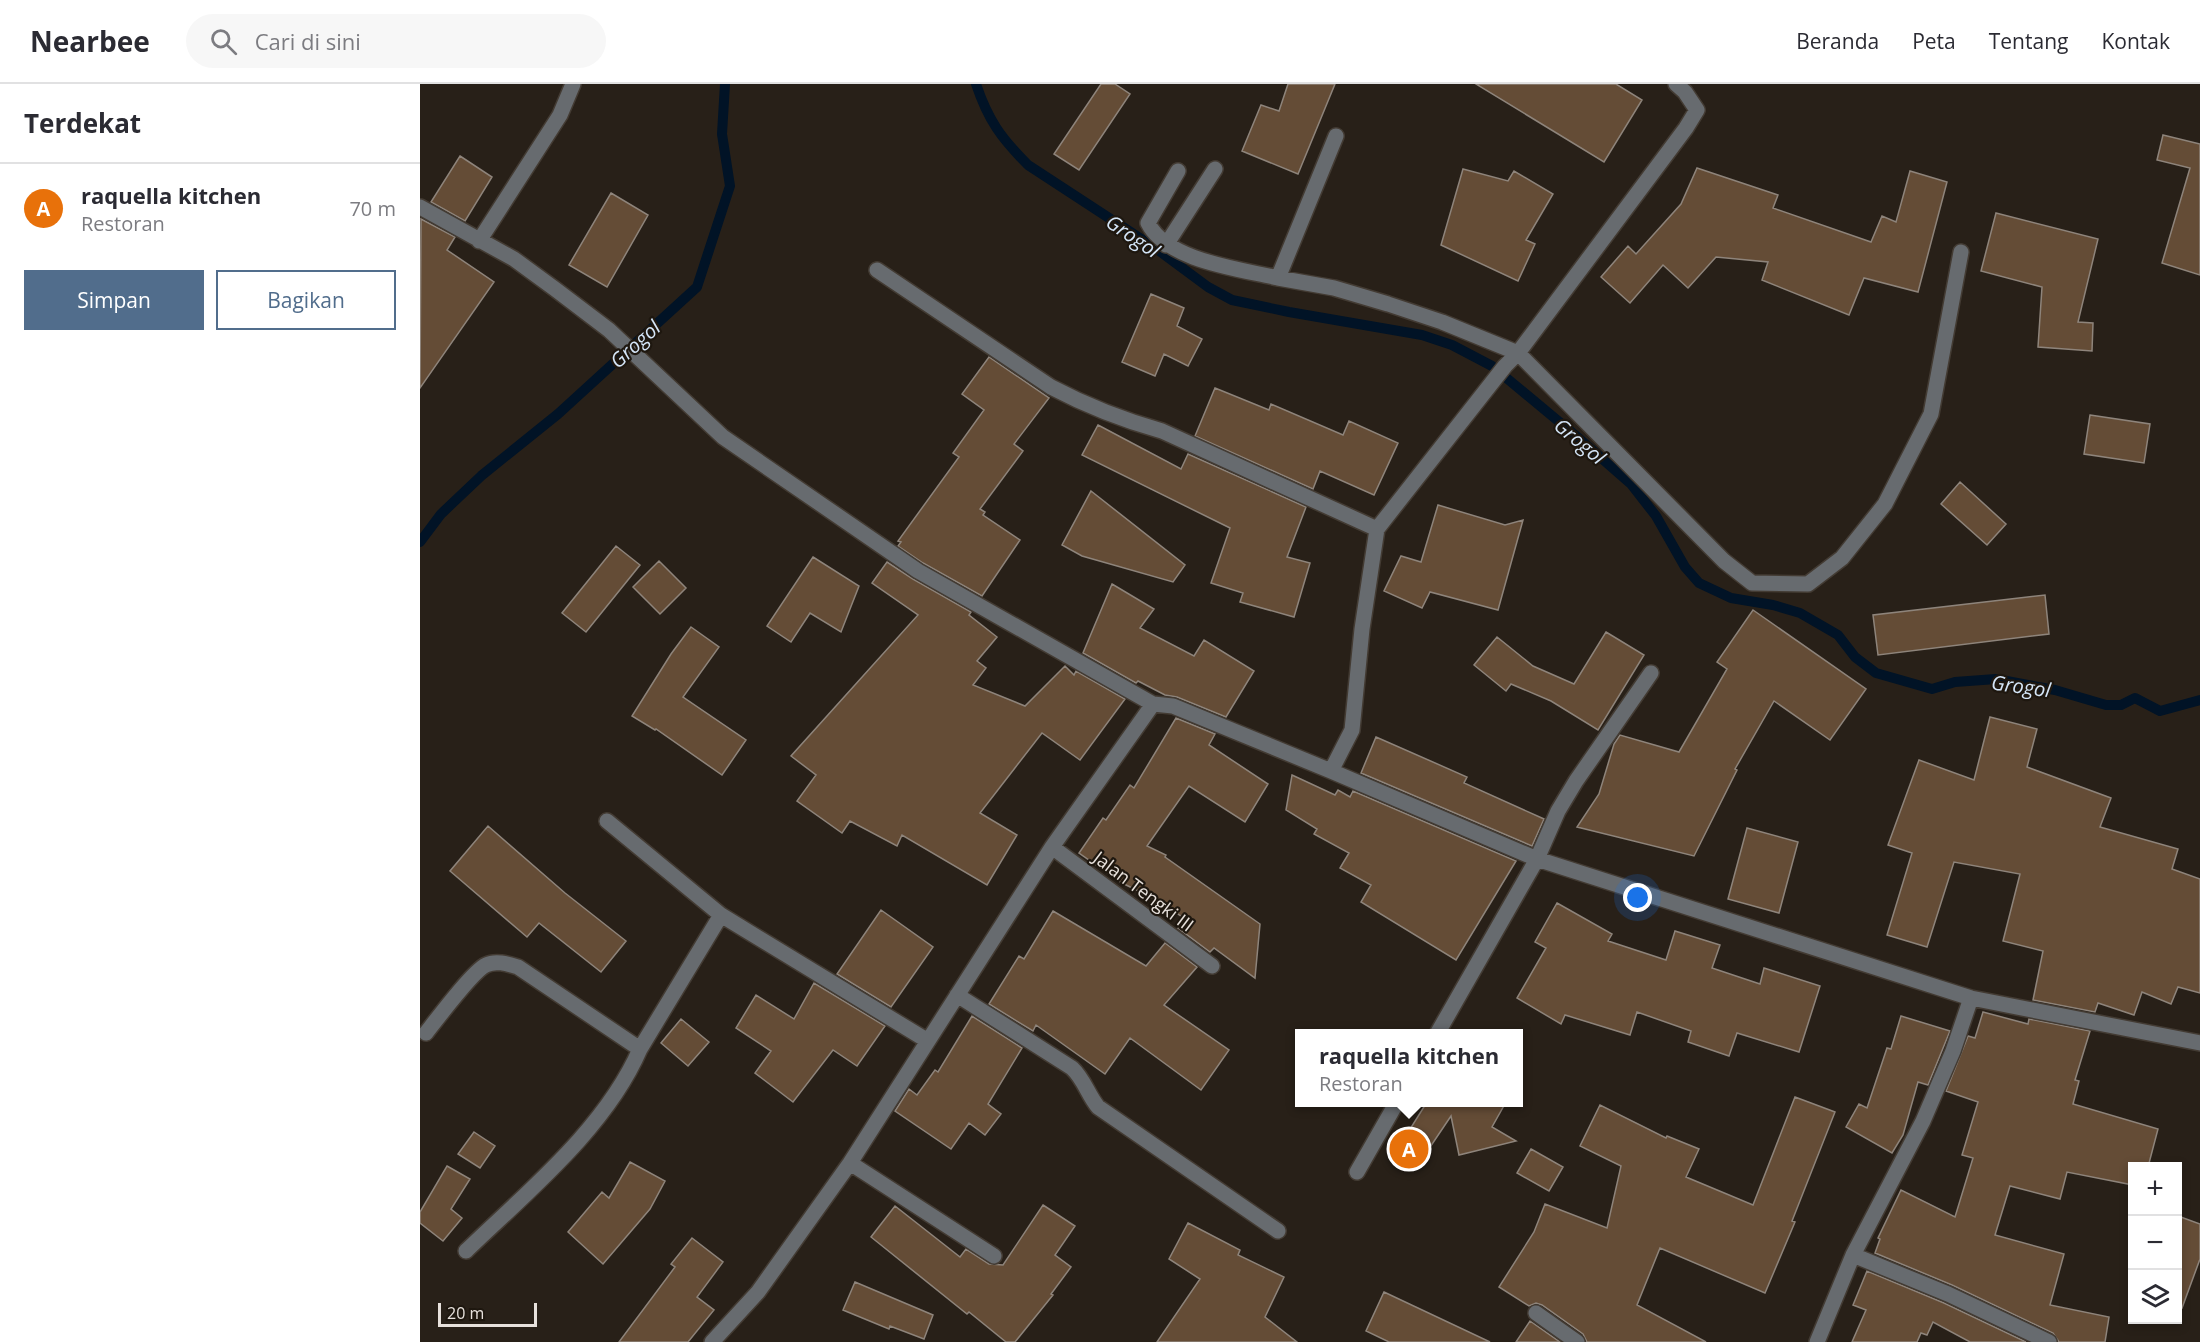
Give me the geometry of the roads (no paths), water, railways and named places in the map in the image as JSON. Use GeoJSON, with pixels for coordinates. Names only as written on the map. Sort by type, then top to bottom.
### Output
{"type":"FeatureCollection","features":[{"type":"Feature","properties":{"kind":"street"},"geometry":{"type":"LineString","coordinates":[[479,241],[560,116],[573,84]]}},
{"type":"Feature","properties":{"kind":"street"},"geometry":{"type":"LineString","coordinates":[[1331,771],[1352,730],[1362,629],[1377,529],[1505,366],[1518,353],[1686,128],[1697,110],[1685,92],[1676,84]]}},
{"type":"Feature","properties":{"kind":"street"},"geometry":{"type":"LineString","coordinates":[[1278,278],[1336,136]]}},
{"type":"Feature","properties":{"kind":"street"},"geometry":{"type":"LineString","coordinates":[[1166,245],[1215,169]]}},
{"type":"Feature","properties":{"kind":"street"},"geometry":{"type":"LineString","coordinates":[[1178,171],[1148,223],[1153,233],[1166,245],[1208,262],[1334,288],[1388,304],[1442,322],[1518,353],[1724,561],[1752,583],[1808,584],[1842,558],[1885,504],[1931,414],[1961,252]]}},
{"type":"Feature","properties":{"kind":"street"},"geometry":{"type":"LineString","coordinates":[[420,207],[514,260],[609,330],[723,436],[918,571],[1153,704],[1173,706],[1537,859],[1971,998],[2200,1043]]}},
{"type":"Feature","properties":{"kind":"street"},"geometry":{"type":"LineString","coordinates":[[877,270],[1051,387],[1077,401],[1126,421],[1162,431],[1377,529]]}},
{"type":"Feature","properties":{"kind":"street"},"geometry":{"type":"LineString","coordinates":[[1440,1029],[1537,859],[1558,811],[1576,781],[1651,673]]}},
{"type":"Feature","properties":{"kind":"street"},"geometry":{"type":"LineString","coordinates":[[712,1342],[758,1292],[850,1163],[1052,847],[1153,704]]}},
{"type":"Feature","properties":{"kind":"street"},"geometry":{"type":"LineString","coordinates":[[606,821],[721,915],[928,1041]]}},
{"type":"Feature","properties":{"kind":"street","name":"Jalan Tengki III"},"geometry":{"type":"LineString","coordinates":[[1052,847],[1212,966]]}},
{"type":"Feature","properties":{"kind":"street"},"geometry":{"type":"LineString","coordinates":[[466,1251],[567,1154],[600,1114],[630,1073],[640,1050],[721,915]]}},
{"type":"Feature","properties":{"kind":"street"},"geometry":{"type":"LineString","coordinates":[[426,1033],[475,974],[486,965],[502,962],[518,967],[640,1050]]}},
{"type":"Feature","properties":{"kind":"street"},"geometry":{"type":"LineString","coordinates":[[957,995],[1072,1068],[1080,1076],[1089,1097],[1098,1107],[1278,1230]]}},
{"type":"Feature","properties":{"kind":"street"},"geometry":{"type":"LineString","coordinates":[[1817,1342],[1853,1255],[1923,1121],[1953,1051],[1971,998]]}},
{"type":"Feature","properties":{"kind":"street"},"geometry":{"type":"LineString","coordinates":[[1357,1172],[1394,1107]]}},
{"type":"Feature","properties":{"kind":"street"},"geometry":{"type":"LineString","coordinates":[[850,1163],[994,1256]]}},
{"type":"Feature","properties":{"kind":"street"},"geometry":{"type":"LineString","coordinates":[[1853,1255],[1948,1294],[2048,1342]]}},
{"type":"Feature","properties":{"kind":"street"},"geometry":{"type":"LineString","coordinates":[[1536,1313],[1577,1342]]}},
{"type":"Feature","properties":{"kind":"waterway","name":"Grogol"},"geometry":{"type":"LineString","coordinates":[[420,542],[441,514],[481,476],[558,414],[697,287],[730,186],[722,134],[725,84]]}},
{"type":"Feature","properties":{"kind":"waterway","name":"Grogol"},"geometry":{"type":"LineString","coordinates":[[976,84],[996,128],[1028,165],[1158,250],[1208,287],[1232,300],[1422,335],[1452,345],[1492,366],[1631,484],[1656,516],[1685,567],[1699,583],[1731,598],[1773,605],[1800,613],[1838,635],[1855,657],[1876,673],[1932,689],[1955,682],[1996,679],[2055,690],[2106,705],[2121,705],[2135,698],[2160,711],[2200,700]]}},
{"type":"Feature","properties":{"kind":"place","name":"raquella kitchen"},"geometry":{"type":"Point","coordinates":[1409,1149]}}]}
